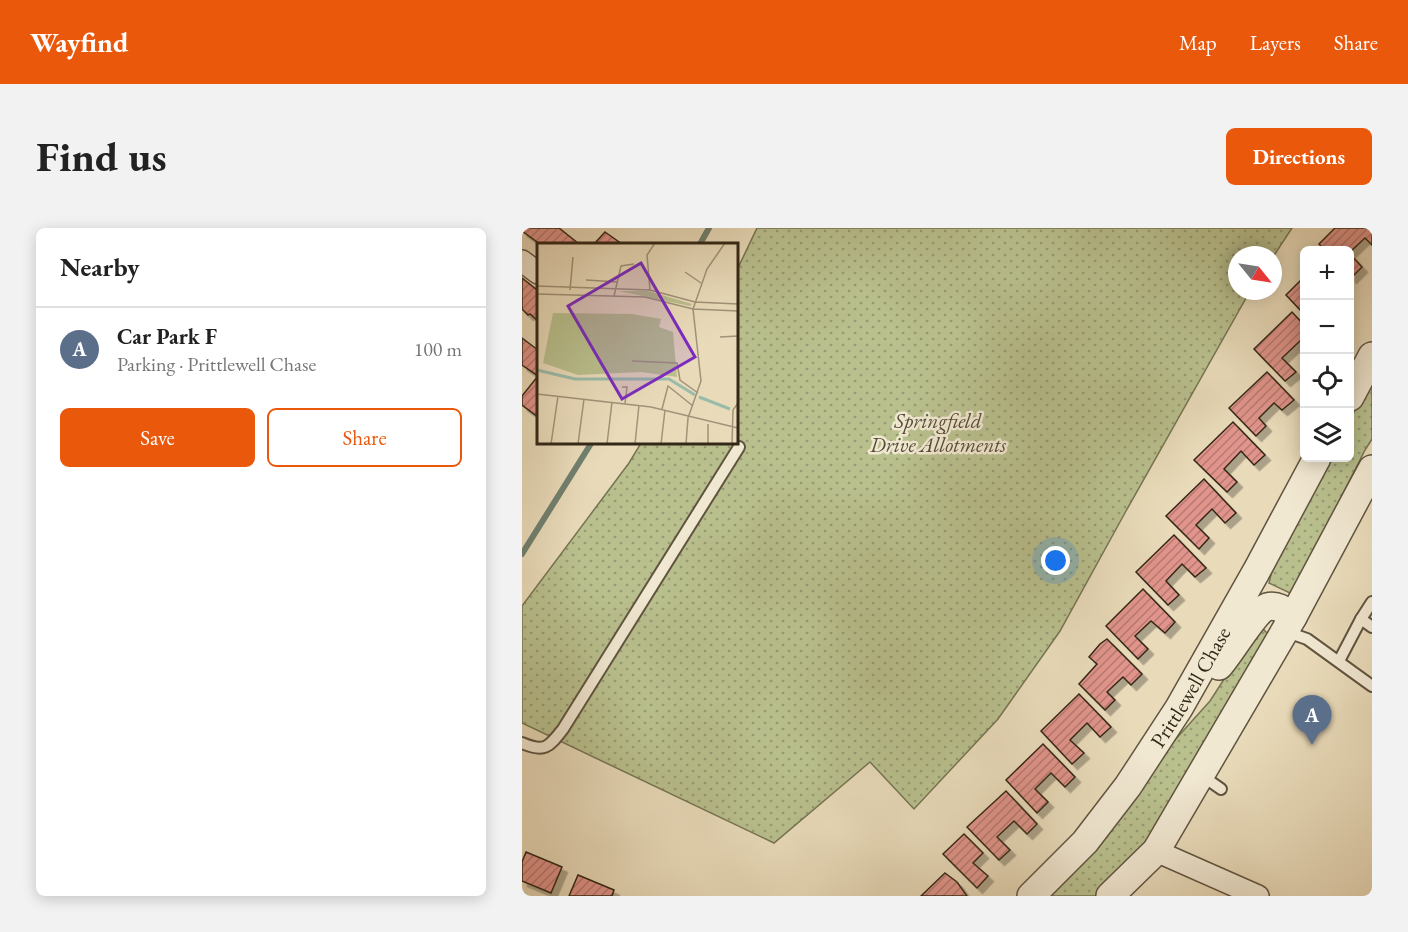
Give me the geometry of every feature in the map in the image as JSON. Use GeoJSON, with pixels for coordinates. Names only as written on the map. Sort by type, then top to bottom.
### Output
{"type":"FeatureCollection","features":[{"type":"Feature","properties":{"kind":"street"},"geometry":{"type":"LineString","coordinates":[[522,261],[537,272]]}},
{"type":"Feature","properties":{"kind":"street"},"geometry":{"type":"LineString","coordinates":[[1354,390],[1372,356]]}},
{"type":"Feature","properties":{"kind":"street","name":"Prittlewell Chase"},"geometry":{"type":"LineString","coordinates":[[1031,896],[1085,842],[1128,786],[1179,708],[1315,462]]}},
{"type":"Feature","properties":{"kind":"street"},"geometry":{"type":"LineString","coordinates":[[1110,896],[1156,851],[1211,782],[1295,629],[1372,469]]}},
{"type":"Feature","properties":{"kind":"street"},"geometry":{"type":"LineString","coordinates":[[1256,572],[1252,585],[1254,596],[1262,611]]}},
{"type":"Feature","properties":{"kind":"street"},"geometry":{"type":"LineString","coordinates":[[1179,708],[1227,657],[1257,614],[1267,607],[1281,608],[1295,629]]}},
{"type":"Feature","properties":{"kind":"street"},"geometry":{"type":"LineString","coordinates":[[1156,851],[1258,896]]}},
{"type":"Feature","properties":{"kind":"lane"},"geometry":{"type":"LineString","coordinates":[[522,743],[534,748],[542,748],[554,741],[563,729],[739,447]]}},
{"type":"Feature","properties":{"kind":"lane"},"geometry":{"type":"LineString","coordinates":[[1339,661],[1372,602]]}},
{"type":"Feature","properties":{"kind":"lane"},"geometry":{"type":"LineString","coordinates":[[1361,618],[1372,627]]}},
{"type":"Feature","properties":{"kind":"lane"},"geometry":{"type":"LineString","coordinates":[[1295,629],[1372,686]]}},
{"type":"Feature","properties":{"kind":"green space","name":"Springfield Drive Allotments"},"geometry":{"type":"Polygon","coordinates":[[[757,228],[1292,228],[1280,246],[1228,246],[1228,300],[1245,300],[1060,631],[998,719],[914,809],[870,762],[774,843],[522,723],[522,606],[629,463],[640,444],[738,444],[738,268],[757,228]]]}},
{"type":"Feature","properties":{"kind":"green space"},"geometry":{"type":"Polygon","coordinates":[[[1372,381],[1372,439],[1292,594],[1269,583],[1275,558],[1327,462],[1354,462],[1354,412],[1372,381]]]}},
{"type":"Feature","properties":{"kind":"green space"},"geometry":{"type":"Polygon","coordinates":[[[1259,625],[1269,635],[1158,831],[1097,896],[1045,896],[1165,751],[1210,701],[1259,625]]]}},
{"type":"Feature","properties":{"kind":"building"},"geometry":{"type":"Polygon","coordinates":[[[522,228],[559,228],[578,243],[539,243],[522,231],[522,228]]]}},
{"type":"Feature","properties":{"kind":"building"},"geometry":{"type":"Polygon","coordinates":[[[1335,228],[1372,228],[1372,245],[1365,238],[1354,248],[1354,246],[1321,246],[1319,244],[1335,228]]]}},
{"type":"Feature","properties":{"kind":"building"},"geometry":{"type":"Polygon","coordinates":[[[605,232],[621,243],[595,243],[605,232]]]}},
{"type":"Feature","properties":{"kind":"building"},"geometry":{"type":"Polygon","coordinates":[[[1354,258],[1362,267],[1354,275],[1354,258]]]}},
{"type":"Feature","properties":{"kind":"building"},"geometry":{"type":"Polygon","coordinates":[[[522,278],[536,289],[537,287],[537,320],[522,309],[522,278]]]}},
{"type":"Feature","properties":{"kind":"building"},"geometry":{"type":"Polygon","coordinates":[[[1300,281],[1300,310],[1286,295],[1300,281]]]}},
{"type":"Feature","properties":{"kind":"building"},"geometry":{"type":"Polygon","coordinates":[[[1292,312],[1300,321],[1300,341],[1282,358],[1296,372],[1285,381],[1254,349],[1292,312]]]}},
{"type":"Feature","properties":{"kind":"building"},"geometry":{"type":"Polygon","coordinates":[[[522,338],[537,349],[537,375],[522,365],[522,338]]]}},
{"type":"Feature","properties":{"kind":"building"},"geometry":{"type":"Polygon","coordinates":[[[1267,372],[1294,400],[1282,410],[1274,403],[1259,418],[1266,426],[1256,436],[1229,408],[1267,372]]]}},
{"type":"Feature","properties":{"kind":"building"},"geometry":{"type":"Polygon","coordinates":[[[537,377],[537,416],[522,405],[522,396],[537,377]]]}},
{"type":"Feature","properties":{"kind":"building"},"geometry":{"type":"Polygon","coordinates":[[[1233,422],[1265,455],[1254,465],[1241,451],[1224,469],[1237,482],[1227,492],[1194,460],[1233,422]]]}},
{"type":"Feature","properties":{"kind":"building"},"geometry":{"type":"Polygon","coordinates":[[[1204,479],[1236,513],[1225,523],[1212,509],[1196,525],[1209,538],[1199,549],[1166,516],[1204,479]]]}},
{"type":"Feature","properties":{"kind":"building"},"geometry":{"type":"Polygon","coordinates":[[[1174,535],[1206,568],[1195,577],[1182,564],[1166,581],[1179,595],[1168,605],[1136,572],[1174,535]]]}},
{"type":"Feature","properties":{"kind":"building"},"geometry":{"type":"Polygon","coordinates":[[[1143,589],[1175,622],[1165,633],[1151,621],[1135,636],[1148,649],[1138,659],[1106,626],[1143,589]]]}},
{"type":"Feature","properties":{"kind":"building"},"geometry":{"type":"Polygon","coordinates":[[[1107,639],[1142,674],[1131,685],[1123,677],[1107,692],[1115,700],[1105,710],[1079,684],[1097,664],[1089,657],[1107,639]]]}},
{"type":"Feature","properties":{"kind":"building"},"geometry":{"type":"Polygon","coordinates":[[[1079,694],[1111,727],[1100,737],[1087,723],[1070,740],[1084,753],[1072,764],[1041,731],[1079,694]]]}},
{"type":"Feature","properties":{"kind":"building"},"geometry":{"type":"Polygon","coordinates":[[[1043,744],[1075,777],[1065,787],[1051,773],[1035,789],[1048,802],[1037,813],[1006,780],[1043,744]]]}},
{"type":"Feature","properties":{"kind":"building"},"geometry":{"type":"Polygon","coordinates":[[[1006,791],[1037,824],[1027,834],[1014,821],[997,837],[1010,850],[999,860],[967,827],[1006,791]]]}},
{"type":"Feature","properties":{"kind":"building"},"geometry":{"type":"Polygon","coordinates":[[[964,834],[983,853],[973,863],[988,876],[977,888],[943,854],[964,834]]]}},
{"type":"Feature","properties":{"kind":"building"},"geometry":{"type":"Polygon","coordinates":[[[526,852],[562,867],[551,893],[522,881],[522,862],[526,852]]]}},
{"type":"Feature","properties":{"kind":"building"},"geometry":{"type":"Polygon","coordinates":[[[945,873],[957,882],[967,896],[921,896],[945,873]]]}},
{"type":"Feature","properties":{"kind":"building"},"geometry":{"type":"Polygon","coordinates":[[[578,875],[614,890],[612,896],[569,896],[578,875]]]}},
{"type":"Feature","properties":{"kind":"waterway"},"geometry":{"type":"LineString","coordinates":[[701,243],[709,228]]}},
{"type":"Feature","properties":{"kind":"waterway"},"geometry":{"type":"LineString","coordinates":[[522,554],[591,444]]}},
{"type":"Feature","properties":{"kind":"place","name":"Car Park F"},"geometry":{"type":"Point","coordinates":[1312,745]}}]}
